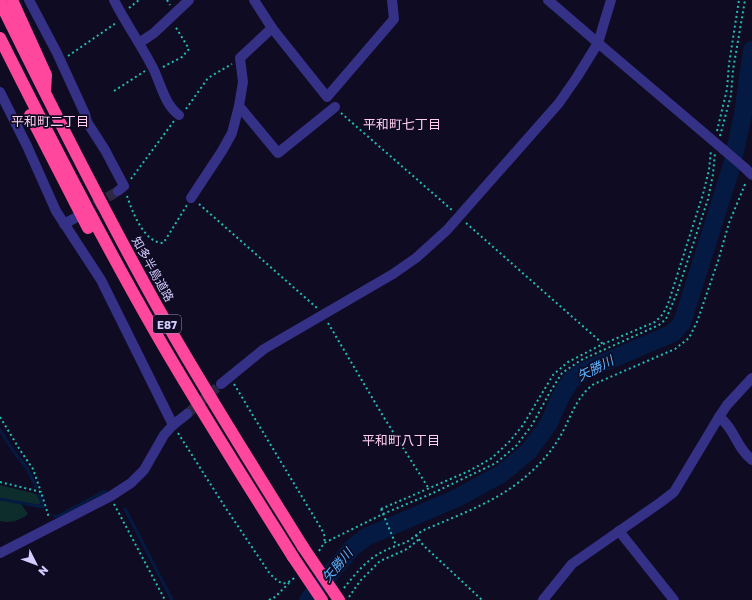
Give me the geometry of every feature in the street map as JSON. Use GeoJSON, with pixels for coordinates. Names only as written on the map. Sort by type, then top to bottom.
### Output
{"type":"FeatureCollection","features":[{"type":"Feature","properties":{"kind":"highway"},"geometry":{"type":"LineString","coordinates":[[12,0],[46,75],[45,93]]}},
{"type":"Feature","properties":{"kind":"highway","name":"知多半島道路"},"geometry":{"type":"LineString","coordinates":[[0,2],[118,234],[166,321],[217,409],[303,547],[339,600]]}},
{"type":"Feature","properties":{"kind":"highway","name":"E87"},"geometry":{"type":"LineString","coordinates":[[0,38],[113,257],[201,411],[293,557],[322,600]]}},
{"type":"Feature","properties":{"kind":"highway"},"geometry":{"type":"LineString","coordinates":[[0,55],[53,162],[100,250],[113,257]]}},
{"type":"Feature","properties":{"kind":"street"},"geometry":{"type":"LineString","coordinates":[[29,0],[61,61],[85,114],[87,122],[105,150],[121,188]]}},
{"type":"Feature","properties":{"kind":"street"},"geometry":{"type":"LineString","coordinates":[[114,0],[153,69],[169,105],[173,111],[179,115]]}},
{"type":"Feature","properties":{"kind":"street"},"geometry":{"type":"LineString","coordinates":[[139,43],[154,33],[189,0]]}},
{"type":"Feature","properties":{"kind":"street"},"geometry":{"type":"LineString","coordinates":[[254,0],[272,28],[327,97],[394,19],[392,0]]}},
{"type":"Feature","properties":{"kind":"street"},"geometry":{"type":"LineString","coordinates":[[548,0],[749,172]]}},
{"type":"Feature","properties":{"kind":"street"},"geometry":{"type":"LineString","coordinates":[[221,384],[264,349],[393,274],[410,262],[447,230],[559,103],[598,43],[611,0]]}},
{"type":"Feature","properties":{"kind":"street"},"geometry":{"type":"LineString","coordinates":[[192,198],[232,133],[243,82],[240,58],[272,28]]}},
{"type":"Feature","properties":{"kind":"street"},"geometry":{"type":"LineString","coordinates":[[0,92],[27,146],[46,192],[64,224],[101,280],[173,425]]}},
{"type":"Feature","properties":{"kind":"street"},"geometry":{"type":"LineString","coordinates":[[239,106],[278,153],[335,107]]}},
{"type":"Feature","properties":{"kind":"street"},"geometry":{"type":"LineString","coordinates":[[64,224],[75,218]]}},
{"type":"Feature","properties":{"kind":"street"},"geometry":{"type":"LineString","coordinates":[[544,600],[572,564],[674,492],[719,417],[752,378]]}},
{"type":"Feature","properties":{"kind":"street"},"geometry":{"type":"LineString","coordinates":[[0,553],[111,496],[132,483],[144,470],[164,435],[173,425],[187,414]]}},
{"type":"Feature","properties":{"kind":"street"},"geometry":{"type":"LineString","coordinates":[[719,417],[726,422],[745,453],[752,460]]}},
{"type":"Feature","properties":{"kind":"street"},"geometry":{"type":"LineString","coordinates":[[619,531],[674,600]]}},
{"type":"Feature","properties":{"kind":"path"},"geometry":{"type":"LineString","coordinates":[[396,545],[381,509],[469,471],[492,458],[510,441],[523,425],[553,375],[568,362],[603,344],[655,322],[663,314],[668,304],[703,194],[709,170],[711,151],[719,145],[729,64],[740,0]]}},
{"type":"Feature","properties":{"kind":"path"},"geometry":{"type":"LineString","coordinates":[[324,543],[383,514],[433,493],[496,463],[516,446],[532,424],[562,373],[581,360],[658,325],[666,319],[677,293],[708,198],[713,174],[714,158],[719,145],[731,94],[733,70],[745,0]]}},
{"type":"Feature","properties":{"kind":"path"},"geometry":{"type":"LineString","coordinates":[[61,61],[124,18]]}},
{"type":"Feature","properties":{"kind":"path"},"geometry":{"type":"LineString","coordinates":[[114,91],[153,69],[182,57],[189,49],[169,19]]}},
{"type":"Feature","properties":{"kind":"path"},"geometry":{"type":"LineString","coordinates":[[240,60],[208,78],[182,115],[179,115],[130,181],[121,188],[144,232],[156,243],[163,243],[192,198],[323,314],[383,416],[429,489]]}},
{"type":"Feature","properties":{"kind":"path"},"geometry":{"type":"LineString","coordinates":[[335,107],[603,344]]}},
{"type":"Feature","properties":{"kind":"path"},"geometry":{"type":"LineString","coordinates":[[344,588],[372,559],[422,532],[485,504],[504,494],[518,483],[548,454],[559,439],[578,401],[589,387],[675,349],[689,338],[697,322],[718,261],[729,223],[749,172]]}},
{"type":"Feature","properties":{"kind":"path"},"geometry":{"type":"LineString","coordinates":[[230,376],[322,530],[325,537],[324,543],[319,551]]}},
{"type":"Feature","properties":{"kind":"path"},"geometry":{"type":"LineString","coordinates":[[0,417],[33,469],[42,492],[48,514],[47,528]]}},
{"type":"Feature","properties":{"kind":"path"},"geometry":{"type":"LineString","coordinates":[[173,425],[270,574],[280,582],[285,584],[289,582]]}},
{"type":"Feature","properties":{"kind":"path"},"geometry":{"type":"LineString","coordinates":[[0,482],[42,492]]}},
{"type":"Feature","properties":{"kind":"path"},"geometry":{"type":"LineString","coordinates":[[111,496],[165,600]]}},
{"type":"Feature","properties":{"kind":"path"},"geometry":{"type":"LineString","coordinates":[[416,536],[423,545],[482,600]]}},
{"type":"Feature","properties":{"kind":"path"},"geometry":{"type":"LineString","coordinates":[[347,600],[360,581],[380,560],[404,550],[419,539]]}},
{"type":"Feature","properties":{"kind":"path"},"geometry":{"type":"LineString","coordinates":[[269,600],[275,597],[295,577]]}},
{"type":"Feature","properties":{"kind":"green space"},"geometry":{"type":"Polygon","coordinates":[[[0,485],[36,494],[41,502],[39,505],[19,501],[28,514],[15,521],[0,521],[0,485]]]}},
{"type":"Feature","properties":{"kind":"waterway","name":"矢勝川"},"geometry":{"type":"LineString","coordinates":[[308,600],[353,547],[366,537],[457,498],[501,474],[528,452],[548,425],[561,396],[571,380],[584,371],[673,333],[682,323],[732,165],[743,114],[752,50]]}},
{"type":"Feature","properties":{"kind":"waterway"},"geometry":{"type":"LineString","coordinates":[[0,430],[14,452],[27,468],[36,487]]}},
{"type":"Feature","properties":{"kind":"waterway"},"geometry":{"type":"LineString","coordinates":[[54,516],[58,516],[105,491]]}},
{"type":"Feature","properties":{"kind":"waterway"},"geometry":{"type":"LineString","coordinates":[[39,495],[43,507]]}},
{"type":"Feature","properties":{"kind":"waterway"},"geometry":{"type":"LineString","coordinates":[[0,499],[43,507]]}},
{"type":"Feature","properties":{"kind":"waterway"},"geometry":{"type":"LineString","coordinates":[[125,509],[172,600]]}},
{"type":"Feature","properties":{"kind":"tunnel"},"geometry":{"type":"LineString","coordinates":[[82,213],[118,191]]}},
{"type":"Feature","properties":{"kind":"tunnel"},"geometry":{"type":"LineString","coordinates":[[187,414],[221,384]]}},
{"type":"Feature","properties":{"kind":"district","name":"平和町二丁目"},"geometry":{"type":"Point","coordinates":[50,121]}},
{"type":"Feature","properties":{"kind":"district","name":"平和町七丁目"},"geometry":{"type":"Point","coordinates":[402,124]}},
{"type":"Feature","properties":{"kind":"district","name":"平和町八丁目"},"geometry":{"type":"Point","coordinates":[401,440]}}]}
